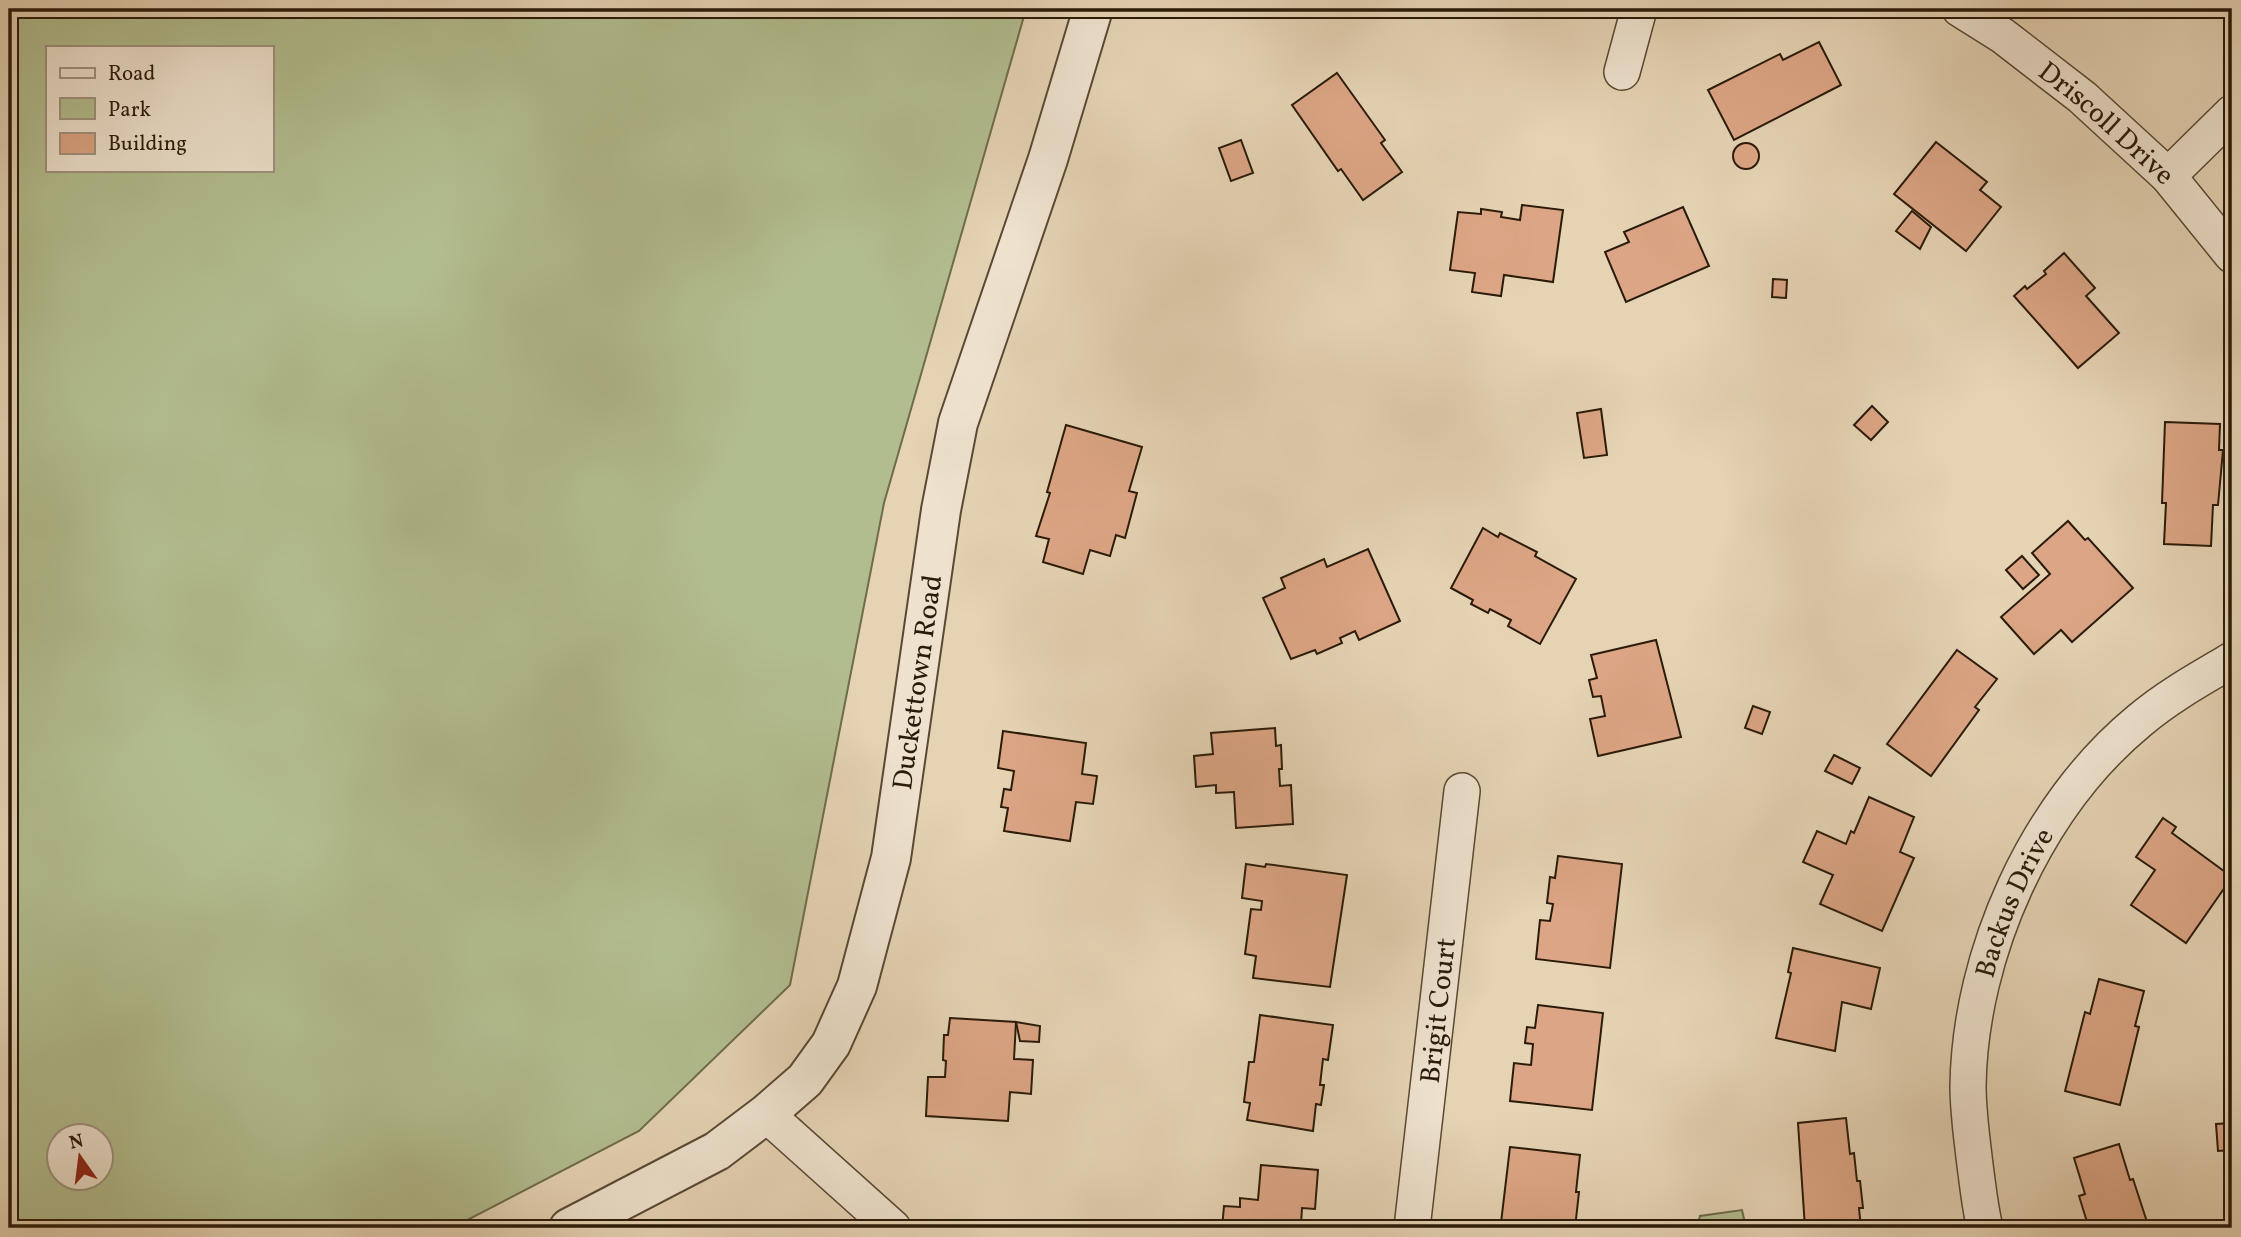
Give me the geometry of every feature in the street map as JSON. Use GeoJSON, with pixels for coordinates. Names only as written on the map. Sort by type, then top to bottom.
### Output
{"type":"FeatureCollection","features":[{"type":"Feature","properties":{"kind":"street","name":"Duckettown Road"},"geometry":{"type":"LineString","coordinates":[[569,1228],[717,1151],[766,1114],[805,1080],[831,1044],[857,986],[891,858],[941,510],[957,423],[1048,159],[1093,9]]}},
{"type":"Feature","properties":{"kind":"street"},"geometry":{"type":"LineString","coordinates":[[1622,72],[1639,9]]}},
{"type":"Feature","properties":{"kind":"street","name":"Driscoll Drive"},"geometry":{"type":"LineString","coordinates":[[1960,9],[2003,36],[2082,97],[2168,176],[2232,255]]}},
{"type":"Feature","properties":{"kind":"street"},"geometry":{"type":"LineString","coordinates":[[2168,176],[2232,113]]}},
{"type":"Feature","properties":{"kind":"street","name":"Backus Drive"},"geometry":{"type":"LineString","coordinates":[[1985,1228],[1972,1145],[1968,1087],[1971,1040],[1986,968],[2004,908],[2032,853],[2064,802],[2096,763],[2139,720],[2232,660]]}},
{"type":"Feature","properties":{"kind":"street","name":"Brigit Court"},"geometry":{"type":"LineString","coordinates":[[1412,1228],[1462,791]]}},
{"type":"Feature","properties":{"kind":"street"},"geometry":{"type":"LineString","coordinates":[[766,1114],[892,1228]]}},
{"type":"Feature","properties":{"kind":"green space"},"geometry":{"type":"Polygon","coordinates":[[[9,9],[1026,9],[884,503],[790,985],[639,1131],[452,1228],[9,1228],[9,9]]]}},
{"type":"Feature","properties":{"kind":"green space"},"geometry":{"type":"Polygon","coordinates":[[[1742,1210],[1746,1228],[1697,1228],[1700,1216],[1742,1210]]]}},
{"type":"Feature","properties":{"kind":"building"},"geometry":{"type":"Polygon","coordinates":[[[1819,42],[1841,85],[1734,140],[1708,90],[1780,54],[1783,60],[1819,42]]]}},
{"type":"Feature","properties":{"kind":"building"},"geometry":{"type":"Polygon","coordinates":[[[1337,73],[1385,140],[1381,143],[1402,172],[1363,200],[1341,169],[1338,171],[1292,105],[1337,73]]]}},
{"type":"Feature","properties":{"kind":"building"},"geometry":{"type":"Polygon","coordinates":[[[1241,140],[1253,173],[1231,181],[1219,148],[1241,140]]]}},
{"type":"Feature","properties":{"kind":"building"},"geometry":{"type":"Polygon","coordinates":[[[1936,142],[1987,182],[1980,190],[2001,207],[1966,251],[1894,194],[1936,142]]]}},
{"type":"Feature","properties":{"kind":"building"},"geometry":{"type":"Polygon","coordinates":[[[1746,143],[1755,147],[1759,156],[1755,165],[1746,169],[1737,165],[1733,156],[1737,147],[1746,143]]]}},
{"type":"Feature","properties":{"kind":"building"},"geometry":{"type":"Polygon","coordinates":[[[1522,205],[1563,210],[1553,282],[1504,275],[1501,296],[1472,292],[1475,273],[1450,270],[1458,212],[1481,214],[1481,209],[1502,212],[1501,217],[1520,220],[1522,205]]]}},
{"type":"Feature","properties":{"kind":"building"},"geometry":{"type":"Polygon","coordinates":[[[1683,207],[1709,266],[1626,302],[1605,252],[1629,242],[1624,232],[1683,207]]]}},
{"type":"Feature","properties":{"kind":"building"},"geometry":{"type":"Polygon","coordinates":[[[1912,211],[1931,227],[1920,249],[1896,231],[1912,211]]]}},
{"type":"Feature","properties":{"kind":"building"},"geometry":{"type":"Polygon","coordinates":[[[2064,253],[2095,288],[2086,296],[2119,333],[2078,368],[2014,296],[2046,274],[2044,271],[2064,253]]]}},
{"type":"Feature","properties":{"kind":"building"},"geometry":{"type":"Polygon","coordinates":[[[1773,279],[1787,280],[1786,298],[1772,297],[1773,279]]]}},
{"type":"Feature","properties":{"kind":"building"},"geometry":{"type":"Polygon","coordinates":[[[1872,406],[1888,422],[1871,440],[1854,425],[1872,406]]]}},
{"type":"Feature","properties":{"kind":"building"},"geometry":{"type":"Polygon","coordinates":[[[1601,409],[1607,455],[1584,458],[1577,413],[1601,409]]]}},
{"type":"Feature","properties":{"kind":"building"},"geometry":{"type":"Polygon","coordinates":[[[2165,422],[2220,424],[2219,450],[2223,450],[2218,505],[2213,505],[2211,546],[2164,544],[2166,503],[2162,503],[2165,422]]]}},
{"type":"Feature","properties":{"kind":"building"},"geometry":{"type":"Polygon","coordinates":[[[1066,425],[1142,447],[1129,491],[1137,493],[1125,538],[1116,535],[1110,556],[1090,550],[1083,574],[1043,562],[1049,539],[1036,536],[1050,493],[1047,492],[1066,425]]]}},
{"type":"Feature","properties":{"kind":"building"},"geometry":{"type":"Polygon","coordinates":[[[2068,521],[2085,540],[2088,538],[2133,588],[2072,642],[2061,630],[2034,654],[2001,617],[2050,574],[2032,553],[2068,521]]]}},
{"type":"Feature","properties":{"kind":"building"},"geometry":{"type":"Polygon","coordinates":[[[1483,528],[1498,537],[1500,533],[1537,552],[1535,556],[1576,579],[1540,644],[1508,626],[1511,620],[1490,609],[1488,613],[1471,604],[1473,600],[1451,588],[1483,528]]]}},
{"type":"Feature","properties":{"kind":"building"},"geometry":{"type":"Polygon","coordinates":[[[1368,549],[1400,621],[1359,640],[1355,631],[1340,638],[1342,643],[1317,654],[1315,650],[1291,659],[1263,598],[1285,588],[1281,578],[1324,559],[1327,567],[1368,549]]]}},
{"type":"Feature","properties":{"kind":"building"},"geometry":{"type":"Polygon","coordinates":[[[2022,556],[2039,575],[2023,589],[2006,570],[2022,556]]]}},
{"type":"Feature","properties":{"kind":"building"},"geometry":{"type":"Polygon","coordinates":[[[1656,640],[1681,737],[1598,756],[1590,719],[1605,716],[1601,696],[1593,697],[1589,680],[1597,678],[1591,655],[1656,640]]]}},
{"type":"Feature","properties":{"kind":"building"},"geometry":{"type":"Polygon","coordinates":[[[1957,650],[1997,679],[1975,707],[1979,710],[1931,776],[1887,744],[1957,650]]]}},
{"type":"Feature","properties":{"kind":"building"},"geometry":{"type":"Polygon","coordinates":[[[1753,706],[1770,712],[1762,734],[1745,728],[1753,706]]]}},
{"type":"Feature","properties":{"kind":"building"},"geometry":{"type":"Polygon","coordinates":[[[1275,728],[1276,746],[1281,745],[1280,786],[1291,785],[1293,824],[1236,828],[1234,792],[1216,793],[1216,785],[1196,787],[1194,756],[1213,754],[1211,733],[1275,728]]]}},
{"type":"Feature","properties":{"kind":"building"},"geometry":{"type":"Polygon","coordinates":[[[1003,731],[1086,743],[1082,774],[1097,776],[1093,804],[1076,802],[1070,841],[1004,831],[1008,808],[1001,807],[1004,789],[1011,790],[1014,771],[998,768],[1003,731]]]}},
{"type":"Feature","properties":{"kind":"building"},"geometry":{"type":"Polygon","coordinates":[[[1834,755],[1860,768],[1852,784],[1825,771],[1834,755]]]}},
{"type":"Feature","properties":{"kind":"building"},"geometry":{"type":"Polygon","coordinates":[[[1869,797],[1914,817],[1900,852],[1914,858],[1882,931],[1820,904],[1833,875],[1803,862],[1817,831],[1846,844],[1851,831],[1854,833],[1869,797]]]}},
{"type":"Feature","properties":{"kind":"building"},"geometry":{"type":"Polygon","coordinates":[[[2163,818],[2176,827],[2172,833],[2232,877],[2186,943],[2131,905],[2155,870],[2136,857],[2163,818]]]}},
{"type":"Feature","properties":{"kind":"building"},"geometry":{"type":"Polygon","coordinates":[[[1558,856],[1622,864],[1610,968],[1536,959],[1540,920],[1550,921],[1553,904],[1547,903],[1550,877],[1555,878],[1558,856]]]}},
{"type":"Feature","properties":{"kind":"building"},"geometry":{"type":"Polygon","coordinates":[[[1246,864],[1265,867],[1266,864],[1347,875],[1330,987],[1253,978],[1256,956],[1245,954],[1251,909],[1261,910],[1262,901],[1242,898],[1246,864]]]}},
{"type":"Feature","properties":{"kind":"building"},"geometry":{"type":"Polygon","coordinates":[[[1793,948],[1880,968],[1871,1009],[1842,1002],[1835,1051],[1776,1038],[1791,973],[1788,972],[1793,948]]]}},
{"type":"Feature","properties":{"kind":"building"},"geometry":{"type":"Polygon","coordinates":[[[2099,979],[2144,991],[2135,1026],[2139,1027],[2120,1105],[2065,1091],[2085,1012],[2090,1014],[2099,979]]]}},
{"type":"Feature","properties":{"kind":"building"},"geometry":{"type":"Polygon","coordinates":[[[1538,1005],[1603,1013],[1592,1110],[1510,1101],[1514,1063],[1531,1065],[1533,1044],[1525,1043],[1527,1027],[1535,1028],[1538,1005]]]}},
{"type":"Feature","properties":{"kind":"building"},"geometry":{"type":"Polygon","coordinates":[[[1260,1015],[1333,1025],[1328,1060],[1323,1059],[1320,1085],[1324,1085],[1321,1105],[1316,1104],[1313,1131],[1247,1120],[1250,1103],[1244,1102],[1249,1062],[1254,1062],[1260,1015]]]}},
{"type":"Feature","properties":{"kind":"building"},"geometry":{"type":"Polygon","coordinates":[[[950,1018],[1016,1022],[1014,1059],[1033,1060],[1031,1094],[1010,1092],[1008,1121],[926,1116],[928,1077],[945,1077],[944,1035],[948,1035],[950,1018]]]}},
{"type":"Feature","properties":{"kind":"building"},"geometry":{"type":"Polygon","coordinates":[[[1016,1022],[1040,1026],[1039,1042],[1020,1041],[1016,1022]]]}},
{"type":"Feature","properties":{"kind":"building"},"geometry":{"type":"Polygon","coordinates":[[[1846,1118],[1850,1154],[1854,1153],[1857,1181],[1860,1181],[1863,1208],[1859,1208],[1861,1228],[1805,1228],[1798,1123],[1846,1118]]]}},
{"type":"Feature","properties":{"kind":"building"},"geometry":{"type":"Polygon","coordinates":[[[2232,1123],[2232,1150],[2218,1151],[2216,1124],[2232,1123]]]}},
{"type":"Feature","properties":{"kind":"building"},"geometry":{"type":"Polygon","coordinates":[[[2119,1144],[2149,1228],[2087,1228],[2079,1196],[2085,1194],[2074,1158],[2119,1144]]]}},
{"type":"Feature","properties":{"kind":"building"},"geometry":{"type":"Polygon","coordinates":[[[1510,1147],[1580,1155],[1575,1228],[1540,1228],[1501,1223],[1510,1147]]]}},
{"type":"Feature","properties":{"kind":"building"},"geometry":{"type":"Polygon","coordinates":[[[1261,1165],[1318,1170],[1315,1209],[1302,1208],[1303,1228],[1222,1228],[1224,1206],[1240,1207],[1240,1198],[1258,1200],[1261,1165]]]}}]}
